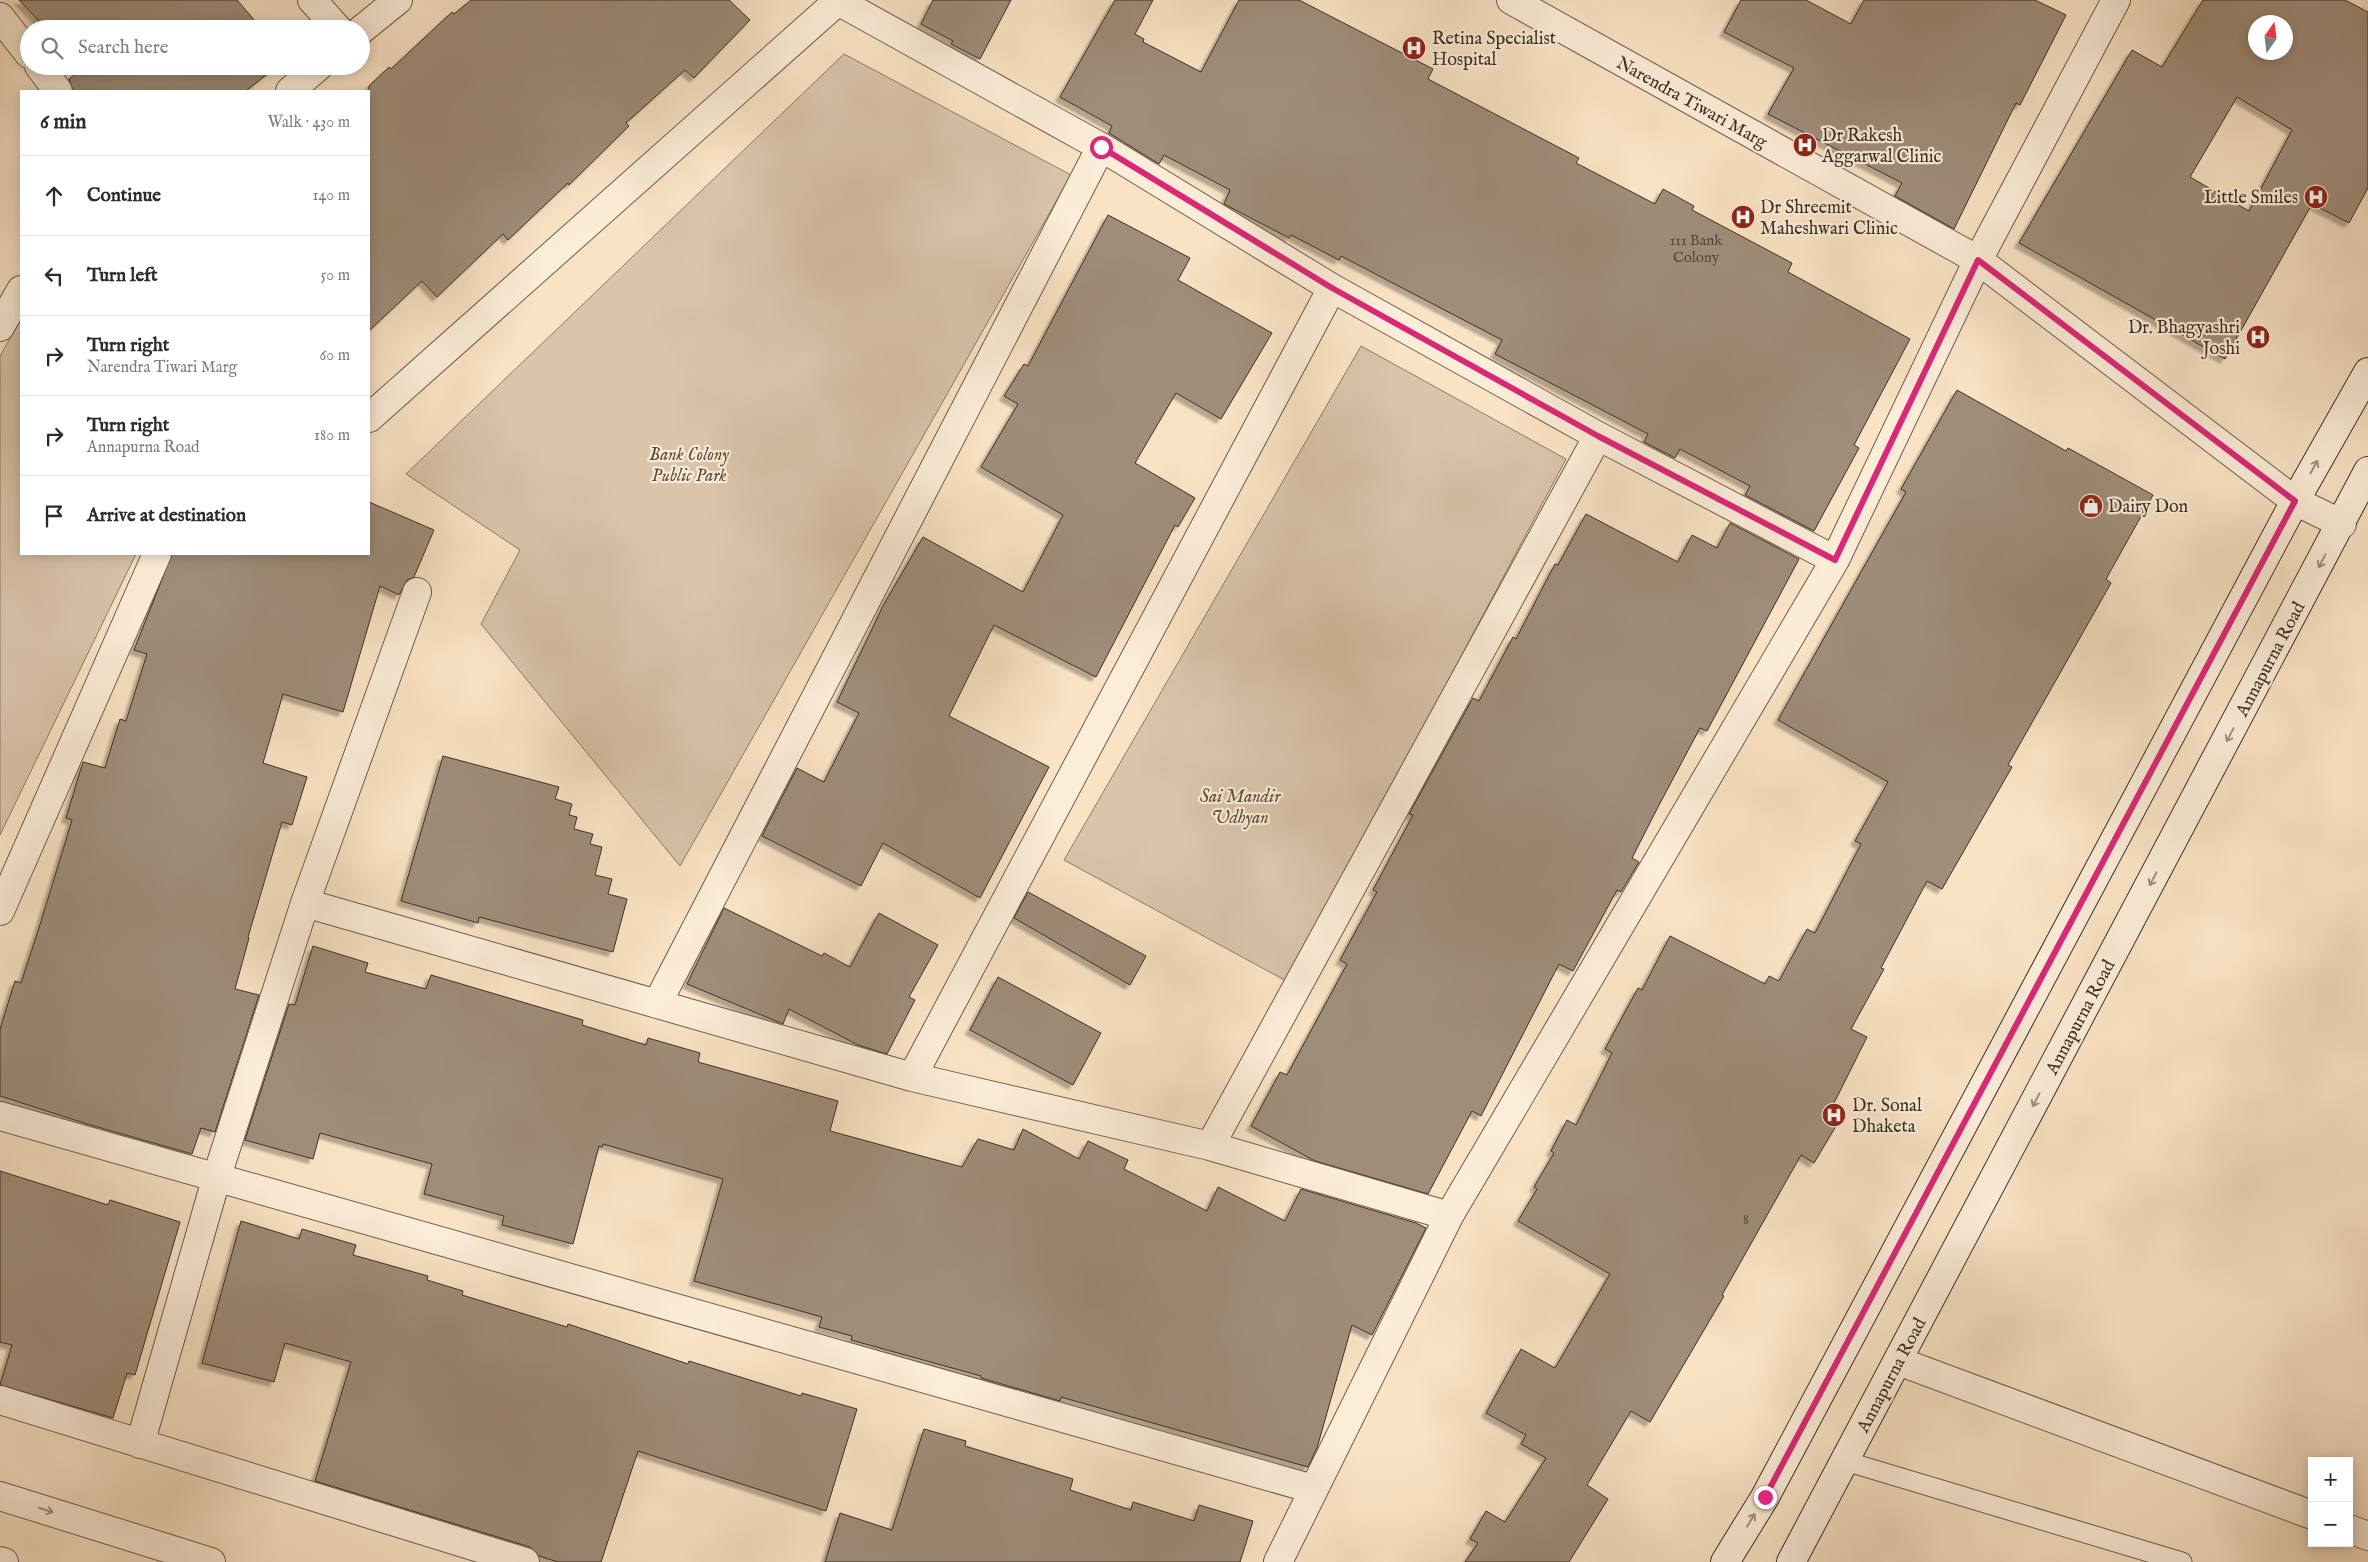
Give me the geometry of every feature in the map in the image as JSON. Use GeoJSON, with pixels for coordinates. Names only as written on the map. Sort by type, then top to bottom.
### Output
{"type":"FeatureCollection","features":[{"type":"Feature","properties":{"kind":"street"},"geometry":{"type":"LineString","coordinates":[[312,0],[330,20]]}},
{"type":"Feature","properties":{"kind":"street"},"geometry":{"type":"LineString","coordinates":[[370,23],[398,0]]}},
{"type":"Feature","properties":{"kind":"street"},"geometry":{"type":"LineString","coordinates":[[370,417],[837,0],[1101,147],[1332,288],[1598,436],[1835,560]]}},
{"type":"Feature","properties":{"kind":"street","name":"Narendra Tiwari Marg"},"geometry":{"type":"LineString","coordinates":[[1511,0],[1978,260],[2295,501],[2342,524]]}},
{"type":"Feature","properties":{"kind":"street"},"geometry":{"type":"LineString","coordinates":[[1278,1562],[1312,1489],[1449,1216],[1835,560],[1978,260],[2116,0]]}},
{"type":"Feature","properties":{"kind":"street"},"geometry":{"type":"LineString","coordinates":[[0,17],[20,43]]}},
{"type":"Feature","properties":{"kind":"street"},"geometry":{"type":"LineString","coordinates":[[46,75],[57,90]]}},
{"type":"Feature","properties":{"kind":"street"},"geometry":{"type":"LineString","coordinates":[[291,90],[309,75]]}},
{"type":"Feature","properties":{"kind":"street"},"geometry":{"type":"LineString","coordinates":[[657,1004],[1101,147]]}},
{"type":"Feature","properties":{"kind":"street"},"geometry":{"type":"LineString","coordinates":[[912,1077],[1332,288]]}},
{"type":"Feature","properties":{"kind":"street"},"geometry":{"type":"LineString","coordinates":[[0,327],[20,292]]}},
{"type":"Feature","properties":{"kind":"street"},"geometry":{"type":"LineString","coordinates":[[1725,1562],[1770,1488],[2295,501],[2368,372]]}},
{"type":"Feature","properties":{"kind":"street"},"geometry":{"type":"LineString","coordinates":[[1210,1146],[1598,436]]}},
{"type":"Feature","properties":{"kind":"street","name":"Annapurna Road"},"geometry":{"type":"LineString","coordinates":[[1791,1562],[2342,524],[2368,471]]}},
{"type":"Feature","properties":{"kind":"street"},"geometry":{"type":"LineString","coordinates":[[0,911],[157,555]]}},
{"type":"Feature","properties":{"kind":"street"},"geometry":{"type":"LineString","coordinates":[[140,1444],[217,1176],[305,903],[417,592]]}},
{"type":"Feature","properties":{"kind":"street"},"geometry":{"type":"LineString","coordinates":[[305,903],[912,1077],[1210,1146],[1449,1216]]}},
{"type":"Feature","properties":{"kind":"street"},"geometry":{"type":"LineString","coordinates":[[0,1116],[217,1176],[1312,1489]]}},
{"type":"Feature","properties":{"kind":"street"},"geometry":{"type":"LineString","coordinates":[[1898,1361],[2308,1514]]}},
{"type":"Feature","properties":{"kind":"street"},"geometry":{"type":"LineString","coordinates":[[0,1400],[524,1562]]}},
{"type":"Feature","properties":{"kind":"street"},"geometry":{"type":"LineString","coordinates":[[0,1496],[211,1562]]}},
{"type":"Feature","properties":{"kind":"street"},"geometry":{"type":"LineString","coordinates":[[2353,1530],[2368,1536]]}},
{"type":"Feature","properties":{"kind":"street"},"geometry":{"type":"LineString","coordinates":[[0,1561],[4,1562]]}},
{"type":"Feature","properties":{"kind":"lane"},"geometry":{"type":"LineString","coordinates":[[1845,1461],[2182,1562]]}},
{"type":"Feature","properties":{"kind":"green space","name":"Bank Colony Public Park"},"geometry":{"type":"Polygon","coordinates":[[[844,54],[1071,175],[680,866],[481,624],[520,550],[406,474],[844,54]]]}},
{"type":"Feature","properties":{"kind":"green space"},"geometry":{"type":"Polygon","coordinates":[[[20,321],[20,555],[136,555],[0,835],[0,356],[20,321]]]}},
{"type":"Feature","properties":{"kind":"green space","name":"Sai Mandir Udhyan"},"geometry":{"type":"Polygon","coordinates":[[[1361,346],[1566,459],[1288,982],[1064,860],[1361,346]]]}},
{"type":"Feature","properties":{"kind":"building"},"geometry":{"type":"Polygon","coordinates":[[[19,0],[237,0],[254,20],[38,20],[19,0]]]}},
{"type":"Feature","properties":{"kind":"building"},"geometry":{"type":"Polygon","coordinates":[[[471,0],[729,0],[750,20],[694,78],[685,70],[626,123],[629,126],[569,185],[568,183],[508,240],[503,234],[437,297],[422,281],[370,330],[369,86],[389,67],[391,69],[452,12],[454,14],[471,0]]]}},
{"type":"Feature","properties":{"kind":"building"},"geometry":{"type":"Polygon","coordinates":[[[933,0],[1011,0],[980,59],[951,44],[953,41],[921,24],[933,0]]]}},
{"type":"Feature","properties":{"kind":"building"},"geometry":{"type":"Polygon","coordinates":[[[1115,0],[1153,0],[1135,34],[1144,39],[1143,42],[1201,72],[1239,0],[1299,0],[1433,69],[1428,79],[1579,158],[1576,163],[1655,204],[1663,189],[1694,206],[1692,210],[1792,263],[1788,272],[1910,339],[1854,445],[1859,448],[1814,531],[1745,495],[1750,486],[1680,449],[1675,458],[1644,442],[1648,434],[1495,354],[1502,340],[1341,256],[1339,260],[1291,235],[1289,238],[1224,204],[1230,190],[1164,155],[1159,164],[1109,133],[1112,126],[1060,97],[1115,0]]]}},
{"type":"Feature","properties":{"kind":"building"},"geometry":{"type":"Polygon","coordinates":[[[1741,0],[1806,0],[1851,24],[1864,0],[2035,0],[2066,15],[2020,105],[2016,103],[1954,229],[1895,196],[1902,183],[1768,114],[1794,68],[1724,32],[1741,0]]]}},
{"type":"Feature","properties":{"kind":"building"},"geometry":{"type":"Polygon","coordinates":[[[2203,0],[2345,0],[2368,12],[2368,188],[2349,223],[2312,204],[2225,359],[2019,243],[2132,50],[2162,67],[2203,0]],[[2237,97],[2190,177],[2249,211],[2292,130],[2237,97]]]}},
{"type":"Feature","properties":{"kind":"building"},"geometry":{"type":"Polygon","coordinates":[[[74,75],[266,75],[247,90],[73,90],[69,79],[74,75]]]}},
{"type":"Feature","properties":{"kind":"building"},"geometry":{"type":"Polygon","coordinates":[[[1108,215],[1190,258],[1178,280],[1272,333],[1221,419],[1176,393],[1135,463],[1195,498],[1178,527],[1175,525],[1096,677],[994,625],[949,716],[1049,767],[980,898],[883,843],[861,886],[762,836],[797,768],[824,782],[859,713],[837,702],[884,604],[923,537],[1023,592],[1063,515],[981,467],[1018,404],[1004,396],[1024,364],[1028,366],[1108,215]]]}},
{"type":"Feature","properties":{"kind":"building"},"geometry":{"type":"Polygon","coordinates":[[[1957,390],[2066,451],[2068,448],[2153,495],[2106,579],[2111,583],[2008,765],[2012,767],[1942,889],[1927,881],[1881,968],[1884,969],[1851,1029],[1867,1037],[1831,1109],[1842,1116],[1814,1163],[1801,1155],[1722,1295],[1724,1296],[1650,1422],[1631,1411],[1587,1485],[1608,1499],[1569,1562],[1465,1562],[1478,1543],[1470,1539],[1486,1511],[1505,1522],[1546,1458],[1521,1444],[1526,1435],[1486,1413],[1521,1349],[1555,1368],[1610,1274],[1518,1221],[1537,1189],[1534,1187],[1554,1153],[1551,1151],[1567,1120],[1576,1125],[1612,1053],[1605,1049],[1638,988],[1642,990],[1670,936],[1765,984],[1769,976],[1779,981],[1807,929],[1815,933],[1861,844],[1855,841],[1888,782],[1778,720],[1906,492],[1901,489],[1957,390]]]}},
{"type":"Feature","properties":{"kind":"building"},"geometry":{"type":"Polygon","coordinates":[[[370,502],[434,530],[414,577],[407,580],[399,595],[380,586],[343,712],[283,694],[263,763],[307,777],[292,825],[282,822],[248,937],[235,989],[259,995],[215,1132],[201,1128],[192,1154],[87,1124],[0,1096],[0,1029],[15,981],[21,983],[39,928],[72,820],[66,818],[83,762],[105,768],[120,719],[126,721],[147,654],[134,650],[172,555],[370,555],[370,502]]]}},
{"type":"Feature","properties":{"kind":"building"},"geometry":{"type":"Polygon","coordinates":[[[1586,514],[1678,562],[1692,535],[1717,548],[1730,523],[1799,559],[1707,731],[1700,728],[1658,807],[1632,858],[1639,862],[1621,892],[1617,890],[1573,971],[1559,964],[1481,1116],[1472,1111],[1428,1194],[1315,1161],[1251,1126],[1280,1072],[1287,1075],[1347,964],[1340,960],[1377,892],[1373,890],[1413,815],[1409,814],[1473,698],[1479,701],[1513,637],[1516,639],[1555,564],[1558,565],[1586,514]]]}},
{"type":"Feature","properties":{"kind":"building"},"geometry":{"type":"Polygon","coordinates":[[[443,756],[559,787],[555,799],[572,804],[569,815],[577,817],[574,829],[593,834],[590,844],[602,847],[595,875],[612,879],[608,894],[627,899],[613,952],[479,917],[478,923],[401,901],[443,756]]]}},
{"type":"Feature","properties":{"kind":"building"},"geometry":{"type":"Polygon","coordinates":[[[1028,892],[1146,956],[1130,985],[1014,918],[1028,892]]]}},
{"type":"Feature","properties":{"kind":"building"},"geometry":{"type":"Polygon","coordinates":[[[724,908],[822,956],[824,953],[850,967],[879,913],[938,945],[909,997],[915,1000],[887,1054],[858,1045],[789,1009],[783,1024],[687,984],[724,908]]]}},
{"type":"Feature","properties":{"kind":"building"},"geometry":{"type":"Polygon","coordinates":[[[313,946],[368,963],[365,972],[426,989],[431,975],[583,1020],[582,1025],[646,1045],[648,1038],[700,1053],[698,1062],[838,1101],[830,1131],[962,1167],[978,1139],[1014,1150],[1023,1129],[1079,1159],[1088,1141],[1128,1160],[1124,1169],[1207,1211],[1218,1187],[1285,1221],[1301,1189],[1416,1223],[1426,1228],[1372,1335],[1352,1325],[1317,1448],[1308,1467],[1061,1397],[1060,1401],[981,1378],[981,1376],[851,1340],[852,1336],[819,1327],[822,1317],[694,1281],[723,1179],[603,1144],[602,1147],[599,1146],[573,1244],[502,1225],[504,1216],[424,1194],[432,1164],[320,1133],[313,1159],[245,1140],[289,1004],[295,1005],[313,946]]]}},
{"type":"Feature","properties":{"kind":"building"},"geometry":{"type":"Polygon","coordinates":[[[998,977],[1101,1033],[1073,1085],[970,1030],[998,977]]]}},
{"type":"Feature","properties":{"kind":"building"},"geometry":{"type":"Polygon","coordinates":[[[0,1171],[108,1205],[110,1200],[180,1222],[135,1375],[127,1373],[113,1418],[0,1385],[12,1345],[0,1342],[0,1171]]]}},
{"type":"Feature","properties":{"kind":"building"},"geometry":{"type":"Polygon","coordinates":[[[241,1221],[299,1239],[302,1229],[356,1245],[353,1255],[428,1276],[427,1280],[463,1291],[462,1295],[567,1327],[568,1324],[688,1364],[689,1361],[801,1396],[802,1393],[857,1409],[826,1511],[638,1451],[601,1562],[558,1562],[539,1556],[530,1547],[315,1481],[351,1362],[285,1343],[274,1382],[202,1363],[241,1221]]]}},
{"type":"Feature","properties":{"kind":"building"},"geometry":{"type":"Polygon","coordinates":[[[924,1429],[966,1441],[965,1446],[1073,1479],[1070,1490],[1131,1510],[1133,1502],[1194,1521],[1199,1505],[1253,1521],[1240,1562],[825,1562],[840,1513],[892,1530],[924,1429]]]}},
{"type":"Feature","properties":{"kind":"place","name":"Retina Specialist Hospital"},"geometry":{"type":"Point","coordinates":[1414,48]}},
{"type":"Feature","properties":{"kind":"place","name":"Dr Rakesh Aggarwal Clinic"},"geometry":{"type":"Point","coordinates":[1805,145]}},
{"type":"Feature","properties":{"kind":"place","name":"Little Smiles"},"geometry":{"type":"Point","coordinates":[2316,197]}},
{"type":"Feature","properties":{"kind":"place","name":"Dr Shreemit Maheshwari Clinic"},"geometry":{"type":"Point","coordinates":[1743,217]}},
{"type":"Feature","properties":{"kind":"place","name":"Dr. Bhagyashri Joshi"},"geometry":{"type":"Point","coordinates":[2258,337]}},
{"type":"Feature","properties":{"kind":"place","name":"Dairy Don"},"geometry":{"type":"Point","coordinates":[2091,506]}},
{"type":"Feature","properties":{"kind":"place","name":"Dr. Sonal Dhaketa"},"geometry":{"type":"Point","coordinates":[1834,1115]}},
{"type":"Feature","properties":{"kind":"route"},"geometry":{"type":"LineString","coordinates":[[1101,147],[1332,288],[1598,436],[1835,560],[1978,260],[2295,501],[1765,1497]]}}]}
